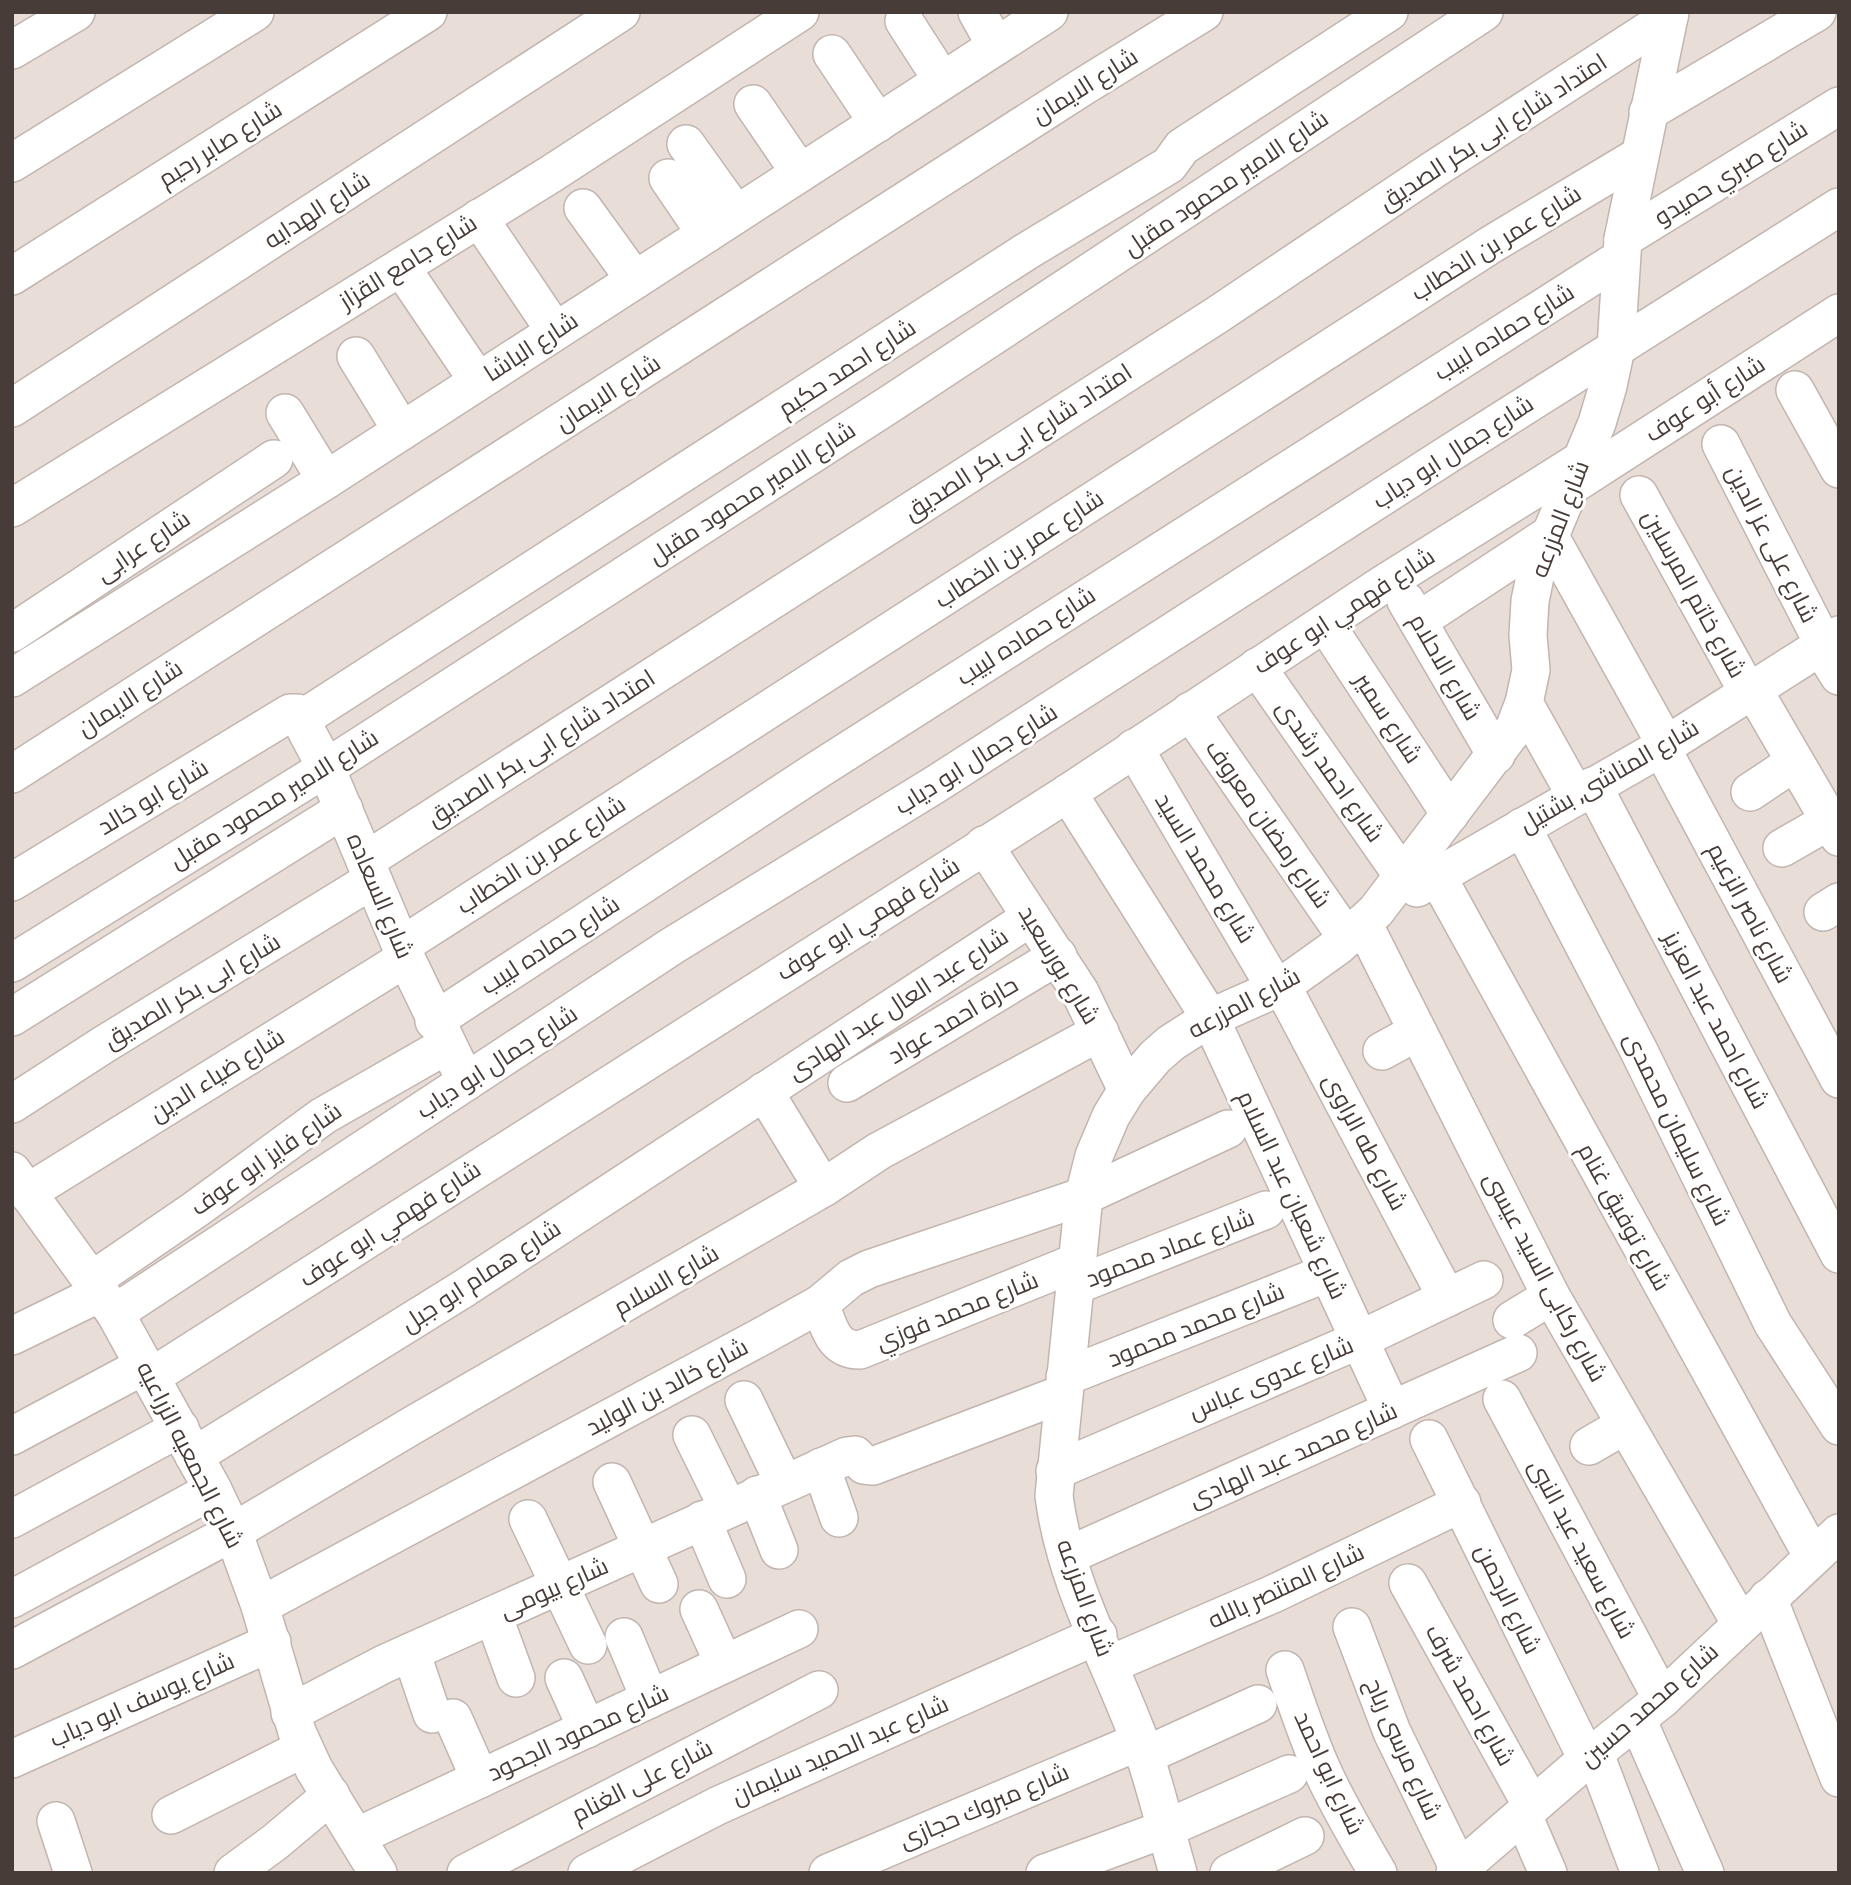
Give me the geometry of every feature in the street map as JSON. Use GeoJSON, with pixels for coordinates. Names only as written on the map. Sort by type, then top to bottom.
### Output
{"type":"FeatureCollection","features":[{"type":"Feature","properties":{"kind":"street"},"geometry":{"type":"LineString","coordinates":[[12,50],[76,12]]}},
{"type":"Feature","properties":{"kind":"street"},"geometry":{"type":"LineString","coordinates":[[12,163],[255,12]]}},
{"type":"Feature","properties":{"kind":"street","name":"شارع صابر رحيم"},"geometry":{"type":"LineString","coordinates":[[12,276],[428,12]]}},
{"type":"Feature","properties":{"kind":"street","name":"شارع الهدايه"},"geometry":{"type":"LineString","coordinates":[[12,408],[621,12]]}},
{"type":"Feature","properties":{"kind":"street","name":"شارع جامع القزاز"},"geometry":{"type":"LineString","coordinates":[[12,508],[479,218],[800,12]]}},
{"type":"Feature","properties":{"kind":"street"},"geometry":{"type":"LineString","coordinates":[[977,12],[996,46]]}},
{"type":"Feature","properties":{"kind":"street","name":"شارع الباشا"},"geometry":{"type":"LineString","coordinates":[[12,678],[326,480],[1049,12]]}},
{"type":"Feature","properties":{"kind":"street","name":"شارع الايمان"},"geometry":{"type":"LineString","coordinates":[[12,774],[1204,12]]}},
{"type":"Feature","properties":{"kind":"street","name":"شارع احمد حكيم"},"geometry":{"type":"LineString","coordinates":[[297,716],[1016,259],[1170,165],[1182,146],[1389,12]]}},
{"type":"Feature","properties":{"kind":"street","name":"شارع الامير محمود مقبل"},"geometry":{"type":"LineString","coordinates":[[12,963],[326,768],[916,387],[1484,12]]}},
{"type":"Feature","properties":{"kind":"street"},"geometry":{"type":"LineString","coordinates":[[1648,112],[1816,12]]}},
{"type":"Feature","properties":{"kind":"street","name":"شارع المزرعه"},"geometry":{"type":"LineString","coordinates":[[1420,876],[1450,814],[1514,729],[1524,704],[1531,670],[1528,635],[1530,601],[1537,567],[1577,472],[1608,386],[1616,348],[1622,248],[1670,15]]}},
{"type":"Feature","properties":{"kind":"street","name":"امتداد شارع ابى بكر الصديق"},"geometry":{"type":"LineString","coordinates":[[369,871],[1670,15]]}},
{"type":"Feature","properties":{"kind":"street"},"geometry":{"type":"LineString","coordinates":[[904,21],[942,80]]}},
{"type":"Feature","properties":{"kind":"street"},"geometry":{"type":"LineString","coordinates":[[832,54],[878,122]]}},
{"type":"Feature","properties":{"kind":"street"},"geometry":{"type":"LineString","coordinates":[[753,104],[800,173]]}},
{"type":"Feature","properties":{"kind":"street","name":"شارع صبري حميدو"},"geometry":{"type":"LineString","coordinates":[[1622,248],[1839,106]]}},
{"type":"Feature","properties":{"kind":"street"},"geometry":{"type":"LineString","coordinates":[[686,144],[736,214]]}},
{"type":"Feature","properties":{"kind":"street","name":"شارع عمر بن الخطاب"},"geometry":{"type":"LineString","coordinates":[[403,952],[1492,244],[1639,156]]}},
{"type":"Feature","properties":{"kind":"street"},"geometry":{"type":"LineString","coordinates":[[668,178],[706,234]]}},
{"type":"Feature","properties":{"kind":"street","name":"شارع جمال ابو دياب"},"geometry":{"type":"LineString","coordinates":[[102,1296],[466,1083],[672,946],[936,784],[1839,207]]}},
{"type":"Feature","properties":{"kind":"street"},"geometry":{"type":"LineString","coordinates":[[583,208],[635,279]]}},
{"type":"Feature","properties":{"kind":"street"},"geometry":{"type":"LineString","coordinates":[[479,218],[555,331]]}},
{"type":"Feature","properties":{"kind":"street","name":"شارع حماده لبيب"},"geometry":{"type":"LineString","coordinates":[[440,1033],[816,771],[1622,248]]}},
{"type":"Feature","properties":{"kind":"street"},"geometry":{"type":"LineString","coordinates":[[401,267],[478,381]]}},
{"type":"Feature","properties":{"kind":"street","name":"شارع أبو عوف"},"geometry":{"type":"LineString","coordinates":[[1577,472],[1839,313]]}},
{"type":"Feature","properties":{"kind":"street"},"geometry":{"type":"LineString","coordinates":[[356,356],[402,431]]}},
{"type":"Feature","properties":{"kind":"street"},"geometry":{"type":"LineString","coordinates":[[1795,390],[1839,469]]}},
{"type":"Feature","properties":{"kind":"street"},"geometry":{"type":"LineString","coordinates":[[285,413],[326,480]]}},
{"type":"Feature","properties":{"kind":"street","name":"شارع على عز الدين"},"geometry":{"type":"LineString","coordinates":[[1721,443],[1831,651]]}},
{"type":"Feature","properties":{"kind":"street","name":"شارع عرابى"},"geometry":{"type":"LineString","coordinates":[[12,634],[274,459]]}},
{"type":"Feature","properties":{"kind":"street","name":"شارع فهمي ابو عوف"},"geometry":{"type":"LineString","coordinates":[[12,1436],[148,1371],[1068,793],[1394,579],[1577,472]]}},
{"type":"Feature","properties":{"kind":"street","name":"شارع خاتم المرسلين"},"geometry":{"type":"LineString","coordinates":[[1639,495],[1751,692],[1834,829]]}},
{"type":"Feature","properties":{"kind":"street"},"geometry":{"type":"LineString","coordinates":[[190,515],[211,553]]}},
{"type":"Feature","properties":{"kind":"street"},"geometry":{"type":"LineString","coordinates":[[1418,621],[1549,535]]}},
{"type":"Feature","properties":{"kind":"street","name":"شارع ناصر الزعيم"},"geometry":{"type":"LineString","coordinates":[[1549,535],[1664,746],[1839,1079]]}},
{"type":"Feature","properties":{"kind":"street","name":"شارع الاحلام"},"geometry":{"type":"LineString","coordinates":[[1394,579],[1496,755]]}},
{"type":"Feature","properties":{"kind":"street","name":"شارع سمير"},"geometry":{"type":"LineString","coordinates":[[1325,623],[1450,814]]}},
{"type":"Feature","properties":{"kind":"street","name":"شارع المناشى, بشتيل"},"geometry":{"type":"LineString","coordinates":[[1362,924],[1420,876],[1522,827],[1664,746],[1751,692],[1831,651]]}},
{"type":"Feature","properties":{"kind":"street","name":"شارع احمد رشدى"},"geometry":{"type":"LineString","coordinates":[[1257,667],[1420,876]]}},
{"type":"Feature","properties":{"kind":"street","name":"شارع احمد عبد العزيز"},"geometry":{"type":"LineString","coordinates":[[1524,704],[1584,791],[1839,1254]]}},
{"type":"Feature","properties":{"kind":"street","name":"شارع رمضان معروف"},"geometry":{"type":"LineString","coordinates":[[1190,711],[1362,924]]}},
{"type":"Feature","properties":{"kind":"street","name":"شارع السعاده"},"geometry":{"type":"LineString","coordinates":[[297,716],[326,768],[403,952],[466,1083]]}},
{"type":"Feature","properties":{"kind":"street","name":"شارع ابو خالد"},"geometry":{"type":"LineString","coordinates":[[12,882],[297,716]]}},
{"type":"Feature","properties":{"kind":"street","name":"شارع محمد السيد"},"geometry":{"type":"LineString","coordinates":[[1134,748],[1279,987]]}},
{"type":"Feature","properties":{"kind":"street"},"geometry":{"type":"LineString","coordinates":[[1750,792],[1795,762]]}},
{"type":"Feature","properties":{"kind":"street","name":"شارع شعبان عبد السلام"},"geometry":{"type":"LineString","coordinates":[[1068,793],[1210,1018],[1392,1410]]}},
{"type":"Feature","properties":{"kind":"street"},"geometry":{"type":"LineString","coordinates":[[12,1017],[344,809]]}},
{"type":"Feature","properties":{"kind":"street","name":"شارع سليمان محمدى"},"geometry":{"type":"LineString","coordinates":[[1522,827],[1638,1049],[1773,1324],[1839,1426]]}},
{"type":"Feature","properties":{"kind":"street"},"geometry":{"type":"LineString","coordinates":[[1782,848],[1834,829]]}},
{"type":"Feature","properties":{"kind":"street","name":"شارع بورسعيد"},"geometry":{"type":"LineString","coordinates":[[984,845],[1080,992],[1127,1090]]}},
{"type":"Feature","properties":{"kind":"street","name":"شارع ابى بكر الصديق"},"geometry":{"type":"LineString","coordinates":[[12,1104],[369,871]]}},
{"type":"Feature","properties":{"kind":"street","name":"شارع توفيق غنام"},"geometry":{"type":"LineString","coordinates":[[1420,876],[1826,1545]]}},
{"type":"Feature","properties":{"kind":"street","name":"شارع عبد العال عبد الهادى"},"geometry":{"type":"LineString","coordinates":[[764,1091],[1031,917]]}},
{"type":"Feature","properties":{"kind":"street","name":"شارع المزرعه"},"geometry":{"type":"LineString","coordinates":[[1178,1873],[1142,1749],[1078,1593],[1057,1521],[1055,1471],[1084,1196],[1094,1156],[1111,1116],[1127,1090],[1171,1043],[1210,1018],[1279,987],[1311,967],[1362,924]]}},
{"type":"Feature","properties":{"kind":"street","name":"شارع ركابى السيد عيسى"},"geometry":{"type":"LineString","coordinates":[[1362,924],[1551,1297],[1741,1624]]}},
{"type":"Feature","properties":{"kind":"street","name":"شارع ضياء الدين"},"geometry":{"type":"LineString","coordinates":[[22,1196],[403,952]]}},
{"type":"Feature","properties":{"kind":"street","name":"حارة احمد عواد"},"geometry":{"type":"LineString","coordinates":[[848,1083],[1058,956]]}},
{"type":"Feature","properties":{"kind":"street","name":"شارع طه الراوى"},"geometry":{"type":"LineString","coordinates":[[1279,987],[1447,1298]]}},
{"type":"Feature","properties":{"kind":"street","name":"شارع السلام"},"geometry":{"type":"LineString","coordinates":[[12,1650],[233,1532],[413,1424],[823,1188],[880,1151],[1100,1032]]}},
{"type":"Feature","properties":{"kind":"street"},"geometry":{"type":"LineString","coordinates":[[1381,1051],[1418,1032]]}},
{"type":"Feature","properties":{"kind":"street","name":"شارع فايز ابو عوف"},"geometry":{"type":"LineString","coordinates":[[102,1296],[196,1209],[440,1033]]}},
{"type":"Feature","properties":{"kind":"street"},"geometry":{"type":"LineString","coordinates":[[764,1091],[823,1188]]}},
{"type":"Feature","properties":{"kind":"street","name":"شارع همام ابو جبل"},"geometry":{"type":"LineString","coordinates":[[12,1519],[187,1442],[463,1289],[764,1091]]}},
{"type":"Feature","properties":{"kind":"street","name":"شارع خالد بن الوليد"},"geometry":{"type":"LineString","coordinates":[[260,1606],[820,1304],[851,1278],[869,1269],[1084,1196],[1228,1129]]}},
{"type":"Feature","properties":{"kind":"street","name":"شارع الجمعيه الزراعيه"},"geometry":{"type":"LineString","coordinates":[[22,1196],[102,1296],[148,1371],[213,1490],[233,1532],[260,1606],[272,1642],[289,1713],[304,1748],[378,1873]]}},
{"type":"Feature","properties":{"kind":"street","name":"شارع عماد محمود"},"geometry":{"type":"LineString","coordinates":[[1076,1274],[1266,1210]]}},
{"type":"Feature","properties":{"kind":"street","name":"شارع محمد محمود"},"geometry":{"type":"LineString","coordinates":[[821,1467],[851,1454],[859,1458],[864,1465],[873,1466],[1327,1273]]}},
{"type":"Feature","properties":{"kind":"street","name":"شارع محمد فوزي"},"geometry":{"type":"LineString","coordinates":[[820,1304],[838,1344],[848,1350],[860,1350],[1076,1274]]}},
{"type":"Feature","properties":{"kind":"street","name":"شارع عدوى عباس"},"geometry":{"type":"LineString","coordinates":[[1055,1471],[1359,1340],[1484,1280]]}},
{"type":"Feature","properties":{"kind":"street"},"geometry":{"type":"LineString","coordinates":[[12,1336],[102,1296]]}},
{"type":"Feature","properties":{"kind":"street","name":"شارع محمد عبد الهادى"},"geometry":{"type":"LineString","coordinates":[[1067,1556],[1392,1410],[1515,1336],[1551,1297]]}},
{"type":"Feature","properties":{"kind":"street","name":"شارع سعيد عبد النبى"},"geometry":{"type":"LineString","coordinates":[[1502,1399],[1649,1709],[1705,1873]]}},
{"type":"Feature","properties":{"kind":"street"},"geometry":{"type":"LineString","coordinates":[[727,1579],[743,1502],[744,1400]]}},
{"type":"Feature","properties":{"kind":"street"},"geometry":{"type":"LineString","coordinates":[[1588,1446],[1625,1425]]}},
{"type":"Feature","properties":{"kind":"street"},"geometry":{"type":"LineString","coordinates":[[692,1435],[779,1550]]}},
{"type":"Feature","properties":{"kind":"street","name":"شارع الرحمن"},"geometry":{"type":"LineString","coordinates":[[1429,1438],[1591,1757],[1640,1873]]}},
{"type":"Feature","properties":{"kind":"street"},"geometry":{"type":"LineString","coordinates":[[821,1467],[839,1518]]}},
{"type":"Feature","properties":{"kind":"street","name":"شارع بيومى"},"geometry":{"type":"LineString","coordinates":[[289,1713],[352,1679],[821,1467]]}},
{"type":"Feature","properties":{"kind":"street"},"geometry":{"type":"LineString","coordinates":[[611,1482],[659,1584]]}},
{"type":"Feature","properties":{"kind":"street"},"geometry":{"type":"LineString","coordinates":[[12,1599],[213,1490]]}},
{"type":"Feature","properties":{"kind":"street","name":"شارع المنتصر بالله"},"geometry":{"type":"LineString","coordinates":[[1103,1650],[1273,1594],[1462,1503]]}},
{"type":"Feature","properties":{"kind":"street"},"geometry":{"type":"LineString","coordinates":[[528,1519],[588,1645]]}},
{"type":"Feature","properties":{"kind":"street","name":"شارع محمد حسين"},"geometry":{"type":"LineString","coordinates":[[1457,1871],[1649,1709],[1826,1545]]}},
{"type":"Feature","properties":{"kind":"street","name":"شارع احمد شرف"},"geometry":{"type":"LineString","coordinates":[[1408,1583],[1527,1810],[1548,1873]]}},
{"type":"Feature","properties":{"kind":"street"},"geometry":{"type":"LineString","coordinates":[[1768,1598],[1839,1778]]}},
{"type":"Feature","properties":{"kind":"street"},"geometry":{"type":"LineString","coordinates":[[699,1609],[724,1664]]}},
{"type":"Feature","properties":{"kind":"street"},"geometry":{"type":"LineString","coordinates":[[493,1615],[516,1678]]}},
{"type":"Feature","properties":{"kind":"street","name":"شارع مرسى رباح"},"geometry":{"type":"LineString","coordinates":[[1352,1627],[1392,1732],[1457,1871]]}},
{"type":"Feature","properties":{"kind":"street","name":"شارع محمود الجحود"},"geometry":{"type":"LineString","coordinates":[[356,1837],[799,1629]]}},
{"type":"Feature","properties":{"kind":"street"},"geometry":{"type":"LineString","coordinates":[[624,1637],[650,1699]]}},
{"type":"Feature","properties":{"kind":"street","name":"شارع يوسف ابو دياب"},"geometry":{"type":"LineString","coordinates":[[12,1759],[272,1642]]}},
{"type":"Feature","properties":{"kind":"street","name":"شارع عبد الحميد سليمان"},"geometry":{"type":"LineString","coordinates":[[587,1873],[718,1805],[1103,1650]]}},
{"type":"Feature","properties":{"kind":"street"},"geometry":{"type":"LineString","coordinates":[[411,1652],[442,1716],[480,1779]]}},
{"type":"Feature","properties":{"kind":"street","name":"شارع ابو احمد"},"geometry":{"type":"LineString","coordinates":[[1285,1670],[1324,1773],[1378,1873]]}},
{"type":"Feature","properties":{"kind":"street"},"geometry":{"type":"LineString","coordinates":[[564,1678],[587,1729]]}},
{"type":"Feature","properties":{"kind":"street","name":"شارع على الغنام"},"geometry":{"type":"LineString","coordinates":[[466,1873],[819,1690]]}},
{"type":"Feature","properties":{"kind":"street","name":"شارع مبروك حجازى"},"geometry":{"type":"LineString","coordinates":[[828,1873],[1258,1704]]}},
{"type":"Feature","properties":{"kind":"street"},"geometry":{"type":"LineString","coordinates":[[171,1815],[304,1748]]}},
{"type":"Feature","properties":{"kind":"street"},"geometry":{"type":"LineString","coordinates":[[1045,1873],[1165,1829],[1289,1774]]}},
{"type":"Feature","properties":{"kind":"street"},"geometry":{"type":"LineString","coordinates":[[233,1873],[331,1795]]}},
{"type":"Feature","properties":{"kind":"street"},"geometry":{"type":"LineString","coordinates":[[56,1821],[73,1873]]}},
{"type":"Feature","properties":{"kind":"street"},"geometry":{"type":"LineString","coordinates":[[1229,1873],[1305,1836]]}},
{"type":"Feature","properties":{"kind":"shaded area"},"geometry":{"type":"Polygon","coordinates":[[[12,12],[1839,12],[1839,1873],[12,1873],[12,12]]]}}]}
